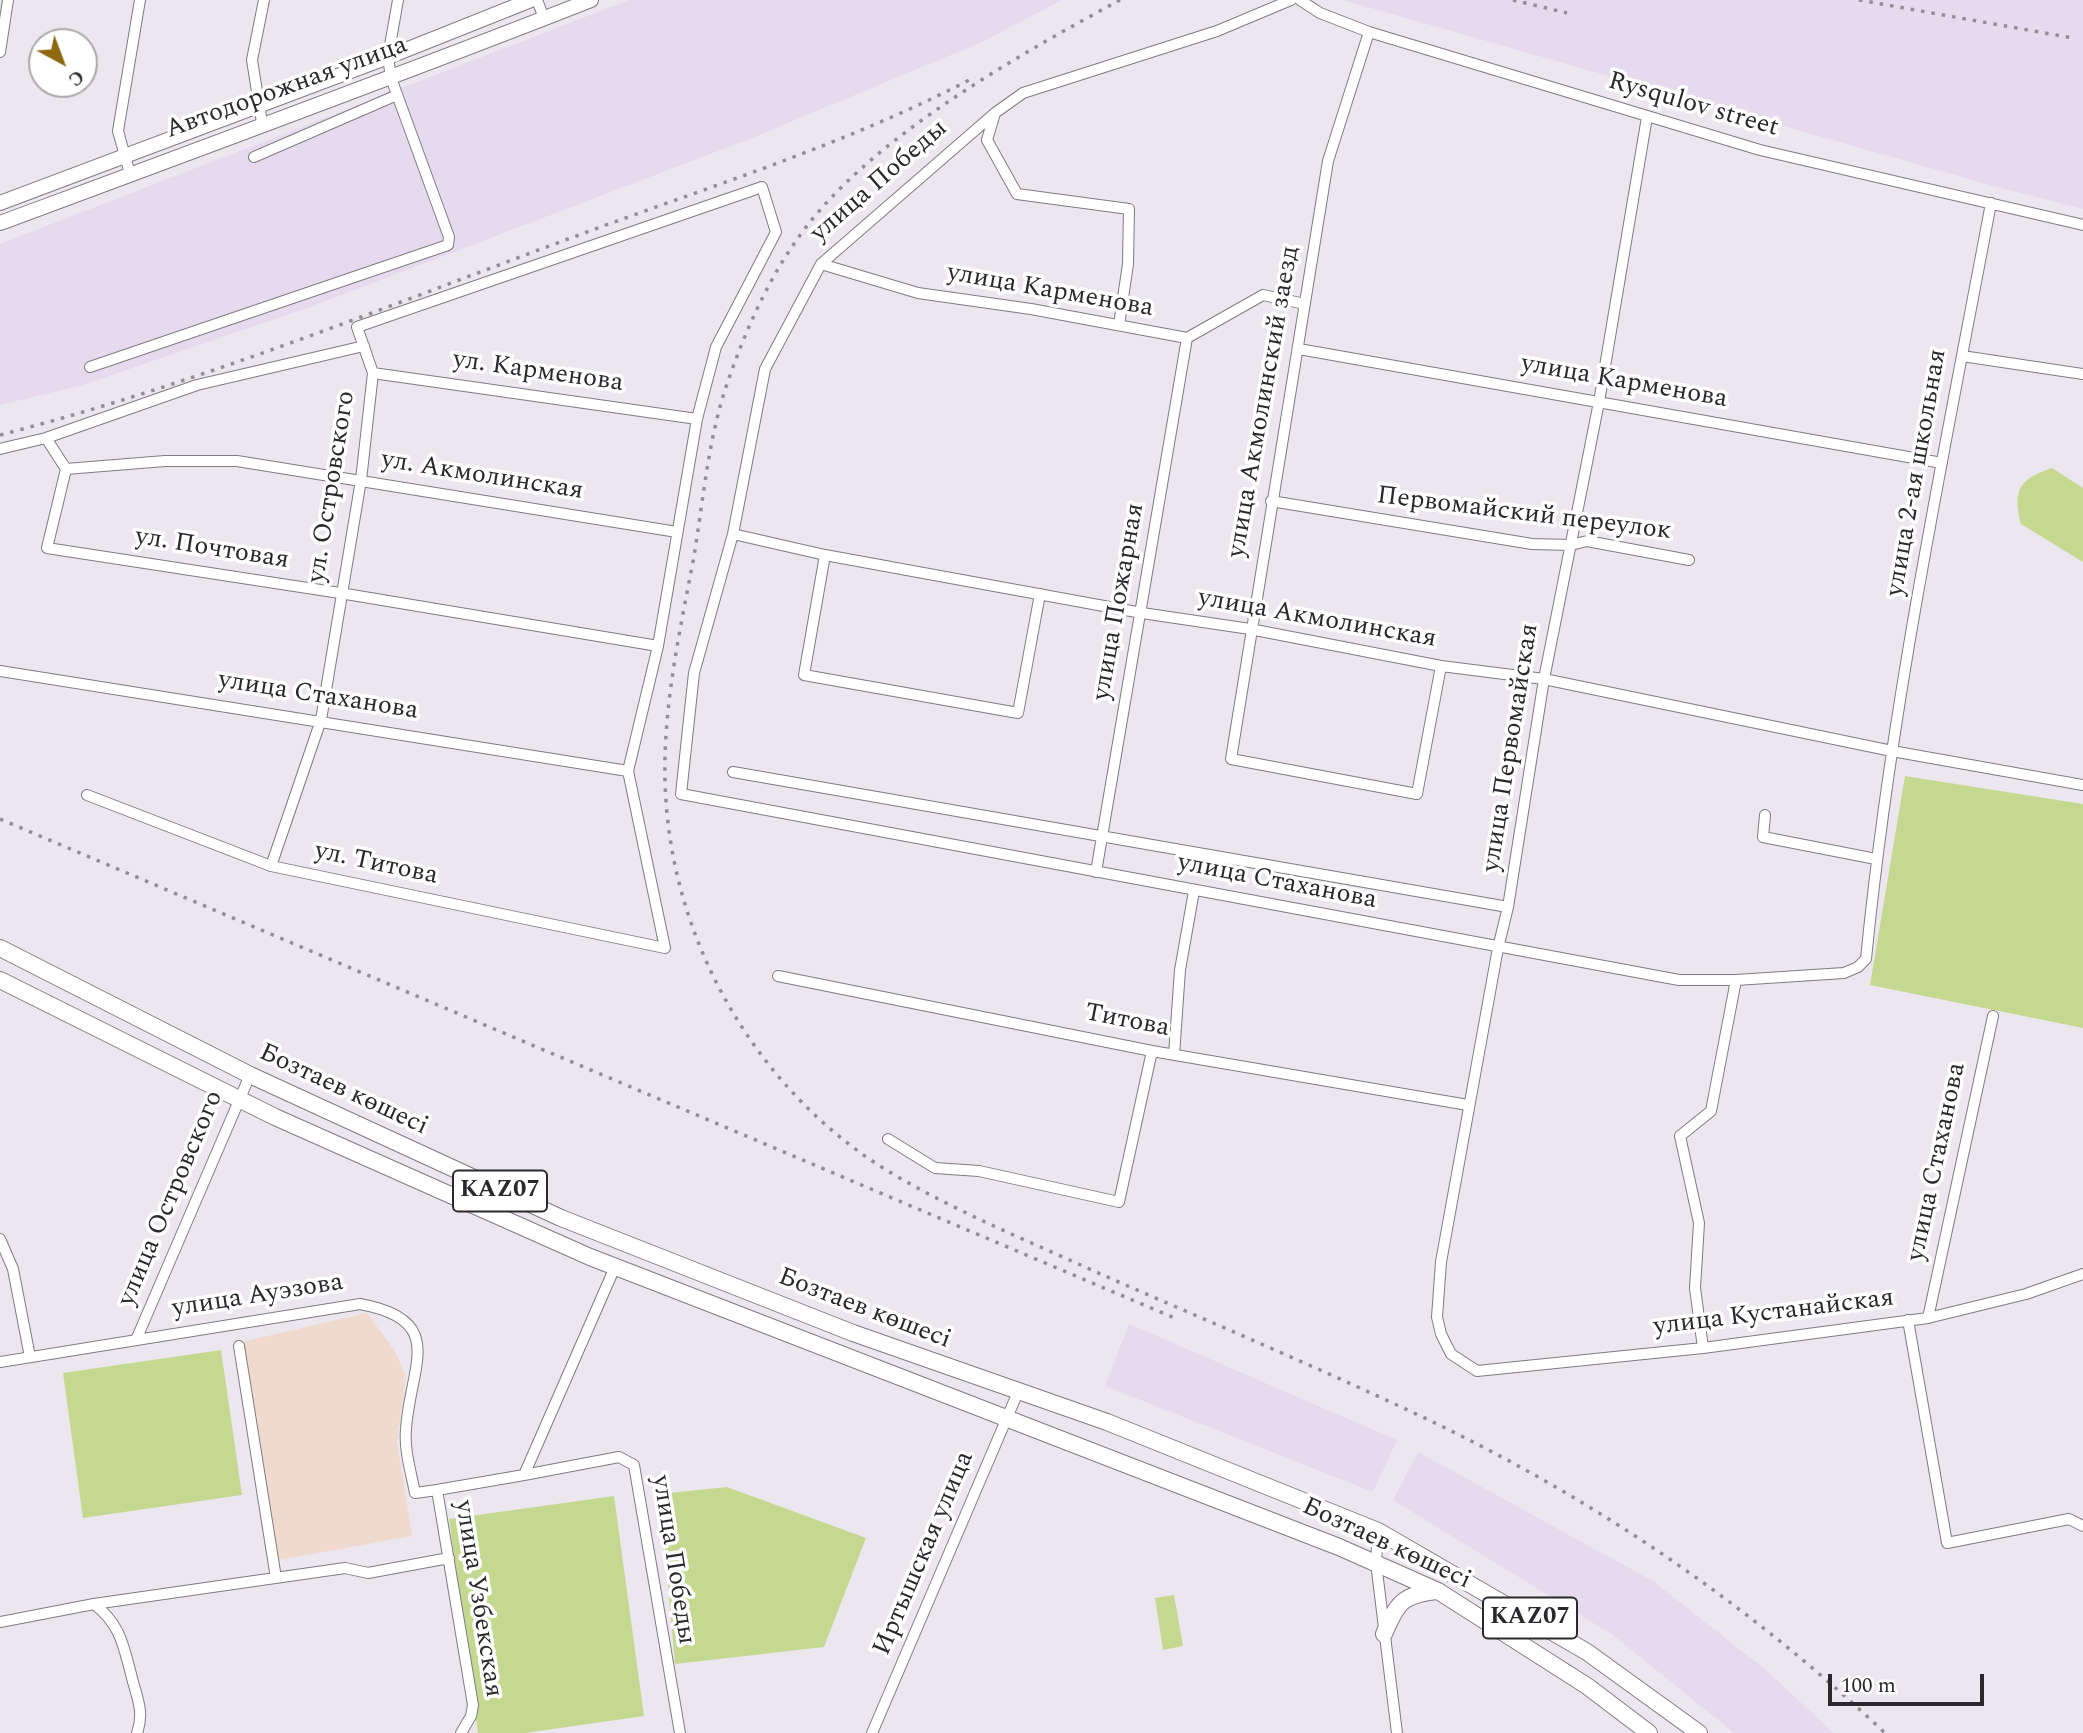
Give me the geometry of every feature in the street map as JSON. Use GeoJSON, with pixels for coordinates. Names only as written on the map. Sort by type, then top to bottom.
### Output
{"type":"FeatureCollection","features":[{"type":"Feature","properties":{"kind":"highway","name":"Бозтаев көшесі"},"geometry":{"type":"LineString","coordinates":[[0,948],[250,1075],[561,1218],[840,1328],[1107,1422],[1378,1531],[1587,1652],[1699,1733]]}},
{"type":"Feature","properties":{"kind":"highway","name":"Бозтаев көшесі"},"geometry":{"type":"LineString","coordinates":[[0,980],[239,1099],[445,1195],[615,1267],[1008,1418],[1376,1563],[1438,1591],[1587,1686],[1648,1733]]}},
{"type":"Feature","properties":{"kind":"highway"},"geometry":{"type":"LineString","coordinates":[[1384,1634],[1394,1608],[1404,1600],[1415,1594],[1438,1591]]}},
{"type":"Feature","properties":{"kind":"main road","name":"Автодорожная улица"},"geometry":{"type":"LineString","coordinates":[[0,203],[388,57],[531,0]]}},
{"type":"Feature","properties":{"kind":"main road","name":"Автодорожная улица"},"geometry":{"type":"LineString","coordinates":[[0,223],[262,123],[391,78],[591,0]]}},
{"type":"Feature","properties":{"kind":"street"},"geometry":{"type":"LineString","coordinates":[[0,52],[9,0]]}},
{"type":"Feature","properties":{"kind":"street"},"geometry":{"type":"LineString","coordinates":[[130,174],[118,131],[140,0]]}},
{"type":"Feature","properties":{"kind":"street"},"geometry":{"type":"LineString","coordinates":[[262,123],[257,105],[252,60],[264,0]]}},
{"type":"Feature","properties":{"kind":"street"},"geometry":{"type":"LineString","coordinates":[[90,367],[448,245],[449,237],[391,78],[388,57],[398,0]]}},
{"type":"Feature","properties":{"kind":"street"},"geometry":{"type":"LineString","coordinates":[[537,0],[544,18]]}},
{"type":"Feature","properties":{"kind":"street","name":"улица Победы"},"geometry":{"type":"LineString","coordinates":[[689,797],[680,791],[694,673],[733,534],[765,369],[821,264],[995,113],[1023,93],[1217,31],[1291,0]]}},
{"type":"Feature","properties":{"kind":"street","name":"Rysqulov street"},"geometry":{"type":"LineString","coordinates":[[1300,0],[1333,19],[1369,32],[1760,150],[2083,225]]}},
{"type":"Feature","properties":{"kind":"street","name":"улица Акмолинский заезд"},"geometry":{"type":"LineString","coordinates":[[1369,32],[1328,161],[1231,759],[1417,794],[1441,666]]}},
{"type":"Feature","properties":{"kind":"street"},"geometry":{"type":"LineString","coordinates":[[429,41],[436,60]]}},
{"type":"Feature","properties":{"kind":"street"},"geometry":{"type":"LineString","coordinates":[[254,158],[397,95]]}},
{"type":"Feature","properties":{"kind":"street"},"geometry":{"type":"LineString","coordinates":[[995,113],[987,140],[1017,194],[1129,209],[1128,264],[1119,325]]}},
{"type":"Feature","properties":{"kind":"street","name":"улица Первомайская"},"geometry":{"type":"LineString","coordinates":[[1477,1371],[1451,1354],[1441,1334],[1437,1317],[1441,1262],[1468,1105],[1508,907],[1544,678],[1600,402],[1647,117]]}},
{"type":"Feature","properties":{"kind":"street","name":"улица Победы"},"geometry":{"type":"LineString","coordinates":[[364,346],[357,327],[762,187],[776,232],[716,347],[696,419],[658,646],[628,771],[665,948]]}},
{"type":"Feature","properties":{"kind":"street","name":"улица 2-ая школьная"},"geometry":{"type":"LineString","coordinates":[[1858,967],[1866,959],[1876,859],[1892,751],[1991,203]]}},
{"type":"Feature","properties":{"kind":"street","name":"улица Карменова"},"geometry":{"type":"LineString","coordinates":[[821,264],[918,293],[1031,309],[1187,338],[1263,295],[1305,304]]}},
{"type":"Feature","properties":{"kind":"street","name":"улица Пожарная"},"geometry":{"type":"LineString","coordinates":[[1096,872],[1187,338]]}},
{"type":"Feature","properties":{"kind":"street"},"geometry":{"type":"LineString","coordinates":[[0,449],[46,438],[197,385],[364,346]]}},
{"type":"Feature","properties":{"kind":"street","name":"ул. Островского"},"geometry":{"type":"LineString","coordinates":[[271,866],[321,720],[340,593],[361,480],[373,373],[364,346]]}},
{"type":"Feature","properties":{"kind":"street","name":"улица Карменова"},"geometry":{"type":"LineString","coordinates":[[1298,349],[1942,463]]}},
{"type":"Feature","properties":{"kind":"street"},"geometry":{"type":"LineString","coordinates":[[1962,356],[2083,374]]}},
{"type":"Feature","properties":{"kind":"street","name":"ул. Карменова"},"geometry":{"type":"LineString","coordinates":[[373,373],[696,419]]}},
{"type":"Feature","properties":{"kind":"street"},"geometry":{"type":"LineString","coordinates":[[46,438],[66,469]]}},
{"type":"Feature","properties":{"kind":"street","name":"ул. Акмолинская"},"geometry":{"type":"LineString","coordinates":[[66,469],[165,461],[237,461],[677,532]]}},
{"type":"Feature","properties":{"kind":"street","name":"ул. Почтовая"},"geometry":{"type":"LineString","coordinates":[[66,469],[47,548],[658,646]]}},
{"type":"Feature","properties":{"kind":"street","name":"Первомайский переулок"},"geometry":{"type":"LineString","coordinates":[[1271,501],[1532,544],[1570,545],[1587,541],[1689,560]]}},
{"type":"Feature","properties":{"kind":"street","name":"улица Акмолинская"},"geometry":{"type":"LineString","coordinates":[[733,534],[825,555],[1142,613],[1250,629],[1441,666],[1544,678],[1892,751]]}},
{"type":"Feature","properties":{"kind":"street"},"geometry":{"type":"LineString","coordinates":[[825,555],[804,675],[1018,713],[1040,594]]}},
{"type":"Feature","properties":{"kind":"street","name":"улица Стаханова"},"geometry":{"type":"LineString","coordinates":[[0,671],[628,771]]}},
{"type":"Feature","properties":{"kind":"street"},"geometry":{"type":"LineString","coordinates":[[1892,751],[2083,785]]}},
{"type":"Feature","properties":{"kind":"street"},"geometry":{"type":"LineString","coordinates":[[733,772],[1508,907]]}},
{"type":"Feature","properties":{"kind":"street","name":"ул. Титова"},"geometry":{"type":"LineString","coordinates":[[87,795],[271,866],[665,948]]}},
{"type":"Feature","properties":{"kind":"street","name":"улица Стаханова"},"geometry":{"type":"LineString","coordinates":[[689,797],[1679,980],[1736,980],[1844,973],[1858,967]]}},
{"type":"Feature","properties":{"kind":"street"},"geometry":{"type":"LineString","coordinates":[[1765,815],[1763,837],[1876,859]]}},
{"type":"Feature","properties":{"kind":"street"},"geometry":{"type":"LineString","coordinates":[[1174,1055],[1180,970],[1194,891]]}},
{"type":"Feature","properties":{"kind":"street","name":"Титова"},"geometry":{"type":"LineString","coordinates":[[778,976],[1152,1051],[1468,1105]]}},
{"type":"Feature","properties":{"kind":"street"},"geometry":{"type":"LineString","coordinates":[[1703,1348],[1695,1288],[1699,1223],[1680,1136],[1711,1111],[1736,980]]}},
{"type":"Feature","properties":{"kind":"street","name":"улица Стаханова"},"geometry":{"type":"LineString","coordinates":[[1928,1318],[1993,1016]]}},
{"type":"Feature","properties":{"kind":"street"},"geometry":{"type":"LineString","coordinates":[[888,1139],[935,1168],[979,1171],[1119,1202],[1152,1051]]}},
{"type":"Feature","properties":{"kind":"street","name":"улица Островского"},"geometry":{"type":"LineString","coordinates":[[136,1340],[250,1075]]}},
{"type":"Feature","properties":{"kind":"street"},"geometry":{"type":"LineString","coordinates":[[0,1240],[13,1269],[30,1357]]}},
{"type":"Feature","properties":{"kind":"street"},"geometry":{"type":"LineString","coordinates":[[524,1475],[615,1267]]}},
{"type":"Feature","properties":{"kind":"street","name":"улица Кустанайская"},"geometry":{"type":"LineString","coordinates":[[1477,1371],[1703,1348],[1928,1318],[2026,1294],[2077,1276]]}},
{"type":"Feature","properties":{"kind":"street","name":"улица Ауэзова"},"geometry":{"type":"LineString","coordinates":[[0,1362],[360,1304],[395,1312],[405,1319],[416,1334],[418,1351],[406,1430],[415,1493],[437,1490]]}},
{"type":"Feature","properties":{"kind":"street"},"geometry":{"type":"LineString","coordinates":[[1908,1320],[1947,1543],[2069,1519],[2083,1526]]}},
{"type":"Feature","properties":{"kind":"street"},"geometry":{"type":"LineString","coordinates":[[239,1346],[276,1578]]}},
{"type":"Feature","properties":{"kind":"street","name":"Иртышская улица"},"geometry":{"type":"LineString","coordinates":[[873,1733],[1018,1392]]}},
{"type":"Feature","properties":{"kind":"street","name":"улица Победы"},"geometry":{"type":"LineString","coordinates":[[524,1475],[619,1457],[634,1465],[680,1733]]}},
{"type":"Feature","properties":{"kind":"street","name":"улица Узбекская"},"geometry":{"type":"LineString","coordinates":[[461,1733],[471,1716],[473,1705],[437,1490],[524,1475]]}},
{"type":"Feature","properties":{"kind":"street"},"geometry":{"type":"LineString","coordinates":[[1378,1531],[1376,1563],[1397,1733]]}},
{"type":"Feature","properties":{"kind":"street"},"geometry":{"type":"LineString","coordinates":[[0,1622],[94,1604],[345,1568],[368,1573],[449,1558]]}},
{"type":"Feature","properties":{"kind":"street"},"geometry":{"type":"LineString","coordinates":[[94,1604],[107,1615],[125,1644],[141,1706],[137,1733]]}},
{"type":"Feature","properties":{"kind":"shaded area"},"geometry":{"type":"Polygon","coordinates":[[[629,0],[1062,0],[984,41],[752,138],[310,307],[83,385],[0,405],[0,244],[629,0]]]}},
{"type":"Feature","properties":{"kind":"shaded area"},"geometry":{"type":"Polygon","coordinates":[[[1343,0],[2083,0],[2083,209],[1997,187],[1343,0]]]}},
{"type":"Feature","properties":{"kind":"shaded area"},"geometry":{"type":"Polygon","coordinates":[[[367,1313],[395,1351],[406,1377],[397,1441],[412,1536],[278,1560],[241,1342],[367,1313]]]}},
{"type":"Feature","properties":{"kind":"shaded area"},"geometry":{"type":"Polygon","coordinates":[[[1129,1324],[1397,1440],[1373,1492],[1105,1386],[1129,1324]]]}},
{"type":"Feature","properties":{"kind":"shaded area"},"geometry":{"type":"Polygon","coordinates":[[[1418,1452],[1653,1581],[1767,1671],[1834,1733],[1734,1733],[1613,1635],[1393,1500],[1418,1452]]]}},
{"type":"Feature","properties":{"kind":"green space"},"geometry":{"type":"Polygon","coordinates":[[[2052,468],[2083,488],[2083,562],[2021,524],[2018,494],[2021,487],[2032,476],[2052,468]]]}},
{"type":"Feature","properties":{"kind":"green space"},"geometry":{"type":"Polygon","coordinates":[[[1905,776],[2083,804],[2083,1028],[1870,985],[1905,776]]]}},
{"type":"Feature","properties":{"kind":"green space"},"geometry":{"type":"Polygon","coordinates":[[[221,1350],[242,1495],[83,1518],[63,1373],[221,1350]]]}},
{"type":"Feature","properties":{"kind":"green space"},"geometry":{"type":"Polygon","coordinates":[[[727,1487],[866,1538],[824,1647],[675,1664],[660,1494],[727,1487]]]}},
{"type":"Feature","properties":{"kind":"green space"},"geometry":{"type":"Polygon","coordinates":[[[614,1496],[644,1716],[525,1733],[478,1733],[449,1519],[614,1496]]]}},
{"type":"Feature","properties":{"kind":"green space"},"geometry":{"type":"Polygon","coordinates":[[[1174,1595],[1183,1646],[1163,1650],[1155,1598],[1174,1595]]]}},
{"type":"Feature","properties":{"kind":"railway"},"geometry":{"type":"LineString","coordinates":[[1120,0],[1006,64],[894,141],[861,169],[831,198],[796,241],[768,288],[744,338],[725,390],[710,451],[672,678],[666,739],[666,801],[673,856],[687,909],[706,961],[731,1010],[762,1056],[798,1098],[838,1136],[883,1168],[992,1225],[1414,1413],[1542,1479],[1603,1515],[1721,1595],[1832,1685],[1885,1733]]}},
{"type":"Feature","properties":{"kind":"railway"},"geometry":{"type":"LineString","coordinates":[[1513,0],[1567,13]]}},
{"type":"Feature","properties":{"kind":"railway"},"geometry":{"type":"LineString","coordinates":[[1859,0],[2073,38]]}},
{"type":"Feature","properties":{"kind":"railway"},"geometry":{"type":"LineString","coordinates":[[0,435],[144,393],[357,319],[825,145],[975,77]]}},
{"type":"Feature","properties":{"kind":"railway"},"geometry":{"type":"LineString","coordinates":[[0,819],[1177,1319]]}}]}
